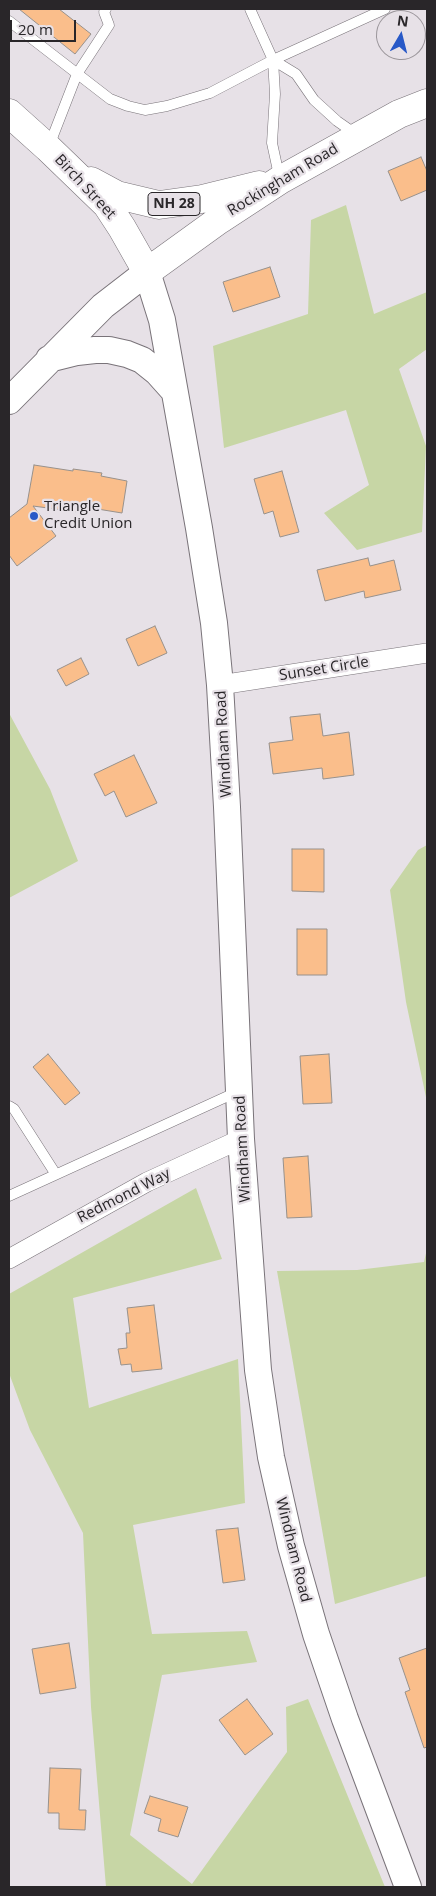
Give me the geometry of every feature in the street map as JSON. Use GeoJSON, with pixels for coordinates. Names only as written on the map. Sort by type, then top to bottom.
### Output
{"type":"FeatureCollection","features":[{"type":"Feature","properties":{"kind":"main road","name":"Rockingham Road"},"geometry":{"type":"LineString","coordinates":[[147,272],[219,220],[280,180],[399,114],[427,103]]}},
{"type":"Feature","properties":{"kind":"main road","name":"Birch Street"},"geometry":{"type":"LineString","coordinates":[[9,113],[73,171],[107,206],[147,272]]}},
{"type":"Feature","properties":{"kind":"main road","name":"NH 28"},"geometry":{"type":"LineString","coordinates":[[73,171],[117,195],[160,205],[202,199],[280,180]]}},
{"type":"Feature","properties":{"kind":"street"},"geometry":{"type":"LineString","coordinates":[[9,401],[102,306],[147,272]]}},
{"type":"Feature","properties":{"kind":"street","name":"Windham Road"},"geometry":{"type":"LineString","coordinates":[[147,272],[162,320],[214,622],[220,685],[242,1139],[258,1370],[271,1457],[291,1546],[316,1634],[345,1719],[408,1887]]}},
{"type":"Feature","properties":{"kind":"street"},"geometry":{"type":"LineString","coordinates":[[50,359],[77,352],[95,350],[109,350],[126,354],[142,360],[157,372],[174,392]]}},
{"type":"Feature","properties":{"kind":"street","name":"Sunset Circle"},"geometry":{"type":"LineString","coordinates":[[220,685],[427,654]]}},
{"type":"Feature","properties":{"kind":"street","name":"Redmond Way"},"geometry":{"type":"LineString","coordinates":[[9,1259],[147,1182],[242,1139]]}},
{"type":"Feature","properties":{"kind":"lane"},"geometry":{"type":"LineString","coordinates":[[250,9],[273,60],[275,94],[272,143],[280,180]]}},
{"type":"Feature","properties":{"kind":"lane"},"geometry":{"type":"LineString","coordinates":[[9,21],[110,99],[144,110],[167,106],[210,93],[273,60],[386,9]]}},
{"type":"Feature","properties":{"kind":"lane"},"geometry":{"type":"LineString","coordinates":[[48,148],[77,74],[109,25],[104,10]]}},
{"type":"Feature","properties":{"kind":"lane"},"geometry":{"type":"LineString","coordinates":[[273,60],[296,74],[314,100],[337,121],[358,136]]}},
{"type":"Feature","properties":{"kind":"lane"},"geometry":{"type":"LineString","coordinates":[[9,1196],[55,1173],[240,1090]]}},
{"type":"Feature","properties":{"kind":"lane"},"geometry":{"type":"LineString","coordinates":[[9,1106],[14,1109],[55,1173]]}},
{"type":"Feature","properties":{"kind":"green space"},"geometry":{"type":"Polygon","coordinates":[[[346,205],[374,314],[427,292],[427,349],[399,369],[426,446],[422,532],[357,550],[324,513],[369,485],[346,410],[224,448],[213,346],[308,314],[311,220],[346,205]]]}},
{"type":"Feature","properties":{"kind":"green space"},"geometry":{"type":"Polygon","coordinates":[[[9,713],[50,789],[78,861],[9,898],[9,713]]]}},
{"type":"Feature","properties":{"kind":"green space"},"geometry":{"type":"Polygon","coordinates":[[[427,845],[427,1102],[406,1002],[390,890],[418,850],[427,845]]]}},
{"type":"Feature","properties":{"kind":"green space"},"geometry":{"type":"Polygon","coordinates":[[[196,1188],[222,1259],[73,1298],[89,1408],[238,1359],[245,1503],[133,1525],[152,1634],[247,1631],[257,1662],[162,1675],[130,1835],[192,1884],[287,1752],[286,1707],[308,1699],[385,1887],[106,1887],[91,1707],[83,1533],[30,1430],[9,1373],[9,1294],[196,1188]]]}},
{"type":"Feature","properties":{"kind":"green space"},"geometry":{"type":"Polygon","coordinates":[[[427,1249],[427,1576],[335,1604],[277,1271],[357,1270],[424,1262],[427,1249]]]}},
{"type":"Feature","properties":{"kind":"building"},"geometry":{"type":"Polygon","coordinates":[[[19,9],[59,9],[91,34],[75,54],[19,9]]]}},
{"type":"Feature","properties":{"kind":"building"},"geometry":{"type":"Polygon","coordinates":[[[421,157],[427,171],[427,190],[401,201],[388,171],[421,157]]]}},
{"type":"Feature","properties":{"kind":"building"},"geometry":{"type":"Polygon","coordinates":[[[270,267],[280,297],[233,312],[223,282],[270,267]]]}},
{"type":"Feature","properties":{"kind":"building","name":"Triangle Credit Union"},"geometry":{"type":"Polygon","coordinates":[[[34,465],[102,473],[101,476],[127,481],[122,513],[79,506],[78,512],[33,506],[56,536],[17,566],[9,555],[9,518],[27,504],[34,465]]]}},
{"type":"Feature","properties":{"kind":"building"},"geometry":{"type":"Polygon","coordinates":[[[282,471],[299,532],[280,537],[273,511],[264,514],[254,479],[282,471]]]}},
{"type":"Feature","properties":{"kind":"building"},"geometry":{"type":"Polygon","coordinates":[[[368,558],[370,566],[394,560],[401,590],[365,598],[364,591],[325,601],[317,570],[368,558]]]}},
{"type":"Feature","properties":{"kind":"building"},"geometry":{"type":"Polygon","coordinates":[[[155,626],[167,653],[138,666],[126,639],[155,626]]]}},
{"type":"Feature","properties":{"kind":"building"},"geometry":{"type":"Polygon","coordinates":[[[81,658],[89,674],[66,686],[57,670],[81,658]]]}},
{"type":"Feature","properties":{"kind":"building"},"geometry":{"type":"Polygon","coordinates":[[[320,714],[323,736],[349,732],[354,775],[323,779],[322,768],[273,774],[269,743],[293,740],[290,717],[320,714]]]}},
{"type":"Feature","properties":{"kind":"building"},"geometry":{"type":"Polygon","coordinates":[[[134,755],[157,803],[126,817],[114,791],[105,796],[94,774],[134,755]]]}},
{"type":"Feature","properties":{"kind":"building"},"geometry":{"type":"Polygon","coordinates":[[[292,849],[324,849],[324,892],[292,891],[292,849]]]}},
{"type":"Feature","properties":{"kind":"building"},"geometry":{"type":"Polygon","coordinates":[[[297,929],[327,929],[327,975],[297,975],[297,929]]]}},
{"type":"Feature","properties":{"kind":"building"},"geometry":{"type":"Polygon","coordinates":[[[48,1054],[80,1093],[65,1105],[33,1067],[48,1054]]]}},
{"type":"Feature","properties":{"kind":"building"},"geometry":{"type":"Polygon","coordinates":[[[329,1054],[332,1103],[303,1104],[300,1056],[329,1054]]]}},
{"type":"Feature","properties":{"kind":"building"},"geometry":{"type":"Polygon","coordinates":[[[308,1156],[312,1217],[287,1218],[283,1158],[308,1156]]]}},
{"type":"Feature","properties":{"kind":"building"},"geometry":{"type":"Polygon","coordinates":[[[154,1305],[162,1369],[132,1372],[131,1364],[121,1365],[118,1349],[127,1348],[126,1333],[130,1333],[127,1308],[154,1305]]]}},
{"type":"Feature","properties":{"kind":"building"},"geometry":{"type":"Polygon","coordinates":[[[238,1528],[245,1580],[223,1583],[216,1530],[238,1528]]]}},
{"type":"Feature","properties":{"kind":"building"},"geometry":{"type":"Polygon","coordinates":[[[69,1643],[76,1688],[40,1694],[32,1649],[69,1643]]]}},
{"type":"Feature","properties":{"kind":"building"},"geometry":{"type":"Polygon","coordinates":[[[427,1648],[427,1747],[424,1748],[405,1692],[410,1690],[399,1658],[427,1648]]]}},
{"type":"Feature","properties":{"kind":"building"},"geometry":{"type":"Polygon","coordinates":[[[247,1699],[273,1734],[245,1755],[219,1720],[247,1699]]]}},
{"type":"Feature","properties":{"kind":"building"},"geometry":{"type":"Polygon","coordinates":[[[50,1768],[81,1769],[79,1810],[86,1810],[85,1830],[59,1829],[59,1813],[48,1813],[50,1768]]]}},
{"type":"Feature","properties":{"kind":"building"},"geometry":{"type":"Polygon","coordinates":[[[150,1796],[188,1807],[178,1837],[158,1831],[161,1819],[144,1813],[150,1796]]]}},
{"type":"Feature","properties":{"kind":"place","name":"Triangle Credit Union"},"geometry":{"type":"Point","coordinates":[34,516]}}]}
